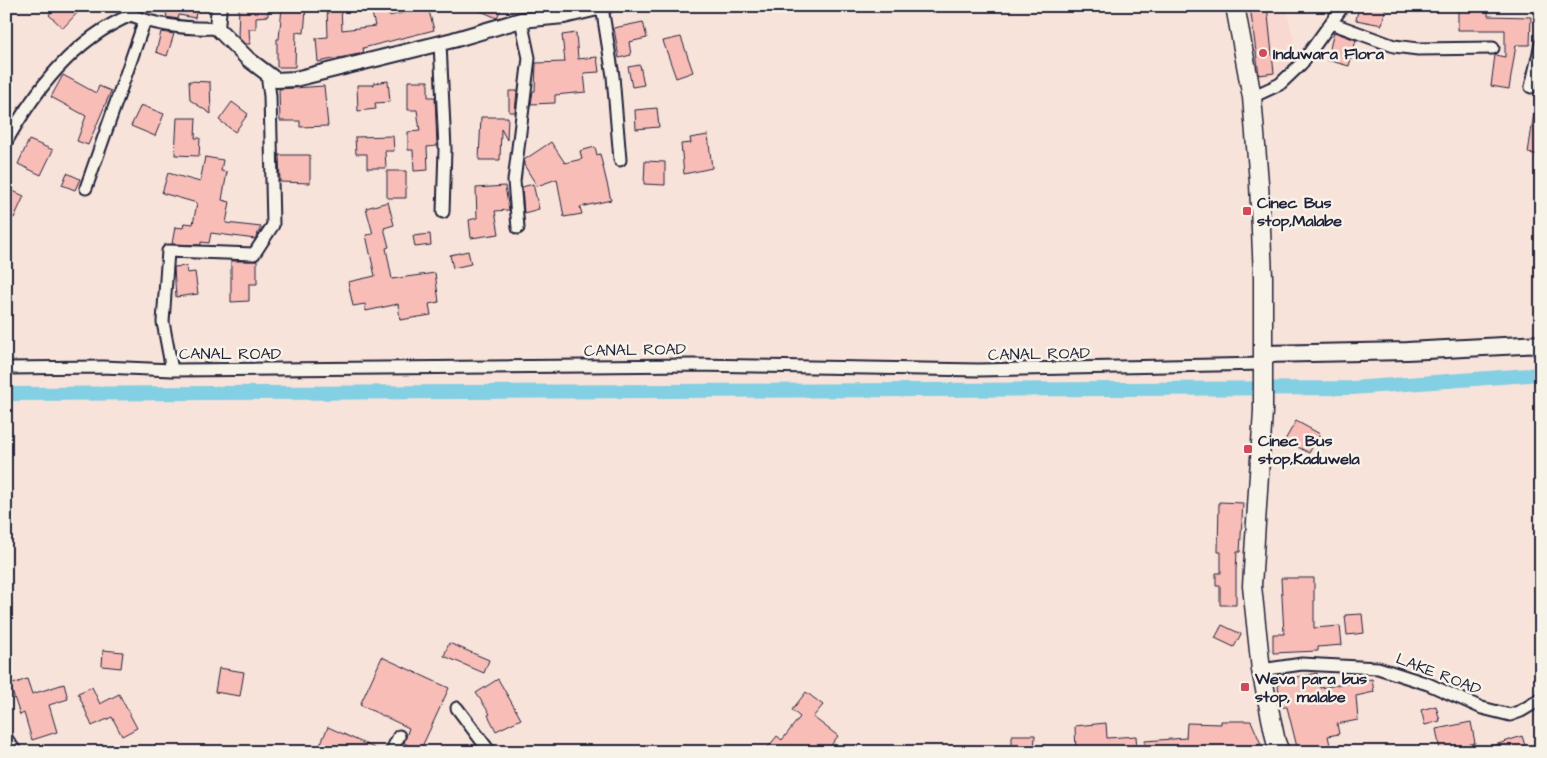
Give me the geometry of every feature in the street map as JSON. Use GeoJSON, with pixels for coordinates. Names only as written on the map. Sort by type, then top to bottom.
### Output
{"type":"FeatureCollection","features":[{"type":"Feature","properties":{"kind":"main road"},"geometry":{"type":"LineString","coordinates":[[1236,6],[1252,97],[1260,183],[1263,411],[1252,586],[1260,670],[1276,742],[1280,752]]}},
{"type":"Feature","properties":{"kind":"main road"},"geometry":{"type":"LineString","coordinates":[[1263,364],[1407,351],[1541,344]]}},
{"type":"Feature","properties":{"kind":"street"},"geometry":{"type":"LineString","coordinates":[[217,28],[219,6]]}},
{"type":"Feature","properties":{"kind":"street"},"geometry":{"type":"LineString","coordinates":[[1252,97],[1280,84],[1302,63],[1343,6]]}},
{"type":"Feature","properties":{"kind":"street"},"geometry":{"type":"LineString","coordinates":[[6,142],[29,103],[55,70],[107,25],[131,11],[145,20],[193,29],[217,28],[248,60],[276,80],[295,79],[440,43],[553,12],[604,7],[613,76],[620,160]]}},
{"type":"Feature","properties":{"kind":"street"},"geometry":{"type":"LineString","coordinates":[[86,188],[145,20]]}},
{"type":"Feature","properties":{"kind":"street"},"geometry":{"type":"LineString","coordinates":[[518,228],[514,181],[529,58],[521,20]]}},
{"type":"Feature","properties":{"kind":"street"},"geometry":{"type":"LineString","coordinates":[[1331,24],[1394,46],[1418,50],[1493,48]]}},
{"type":"Feature","properties":{"kind":"street"},"geometry":{"type":"LineString","coordinates":[[440,43],[445,149],[443,212]]}},
{"type":"Feature","properties":{"kind":"street"},"geometry":{"type":"LineString","coordinates":[[1531,87],[1541,44]]}},
{"type":"Feature","properties":{"kind":"street"},"geometry":{"type":"LineString","coordinates":[[172,370],[163,322],[168,251],[254,254],[273,225],[270,96],[267,74]]}},
{"type":"Feature","properties":{"kind":"street","name":"CANAL ROAD"},"geometry":{"type":"LineString","coordinates":[[6,368],[103,367],[172,370],[695,365],[979,370],[1263,364]]}},
{"type":"Feature","properties":{"kind":"street","name":"LAKE ROAD"},"geometry":{"type":"LineString","coordinates":[[1260,670],[1302,664],[1378,668],[1428,684],[1482,708],[1510,715],[1541,699]]}},
{"type":"Feature","properties":{"kind":"street"},"geometry":{"type":"LineString","coordinates":[[457,708],[490,752]]}},
{"type":"Feature","properties":{"kind":"street"},"geometry":{"type":"LineString","coordinates":[[391,752],[399,736]]}},
{"type":"Feature","properties":{"kind":"street"},"geometry":{"type":"LineString","coordinates":[[6,738],[16,752]]}},
{"type":"Feature","properties":{"kind":"shaded area"},"geometry":{"type":"Polygon","coordinates":[[[1244,6],[1286,6],[1297,56],[1277,75],[1257,80],[1244,6]]]}},
{"type":"Feature","properties":{"kind":"building"},"geometry":{"type":"Polygon","coordinates":[[[45,6],[73,6],[79,11],[63,28],[49,15],[51,12],[45,6]]]}},
{"type":"Feature","properties":{"kind":"building"},"geometry":{"type":"Polygon","coordinates":[[[161,6],[197,6],[195,18],[179,15],[178,19],[166,17],[167,13],[161,12],[161,6]]]}},
{"type":"Feature","properties":{"kind":"building"},"geometry":{"type":"Polygon","coordinates":[[[239,6],[268,6],[268,16],[256,17],[256,29],[249,29],[250,44],[245,44],[238,37],[239,6]]]}},
{"type":"Feature","properties":{"kind":"building"},"geometry":{"type":"Polygon","coordinates":[[[327,6],[341,6],[342,30],[375,26],[372,13],[375,12],[374,8],[386,6],[389,16],[428,7],[434,30],[363,48],[364,53],[318,62],[316,38],[328,37],[327,6]]]}},
{"type":"Feature","properties":{"kind":"building"},"geometry":{"type":"Polygon","coordinates":[[[469,6],[502,6],[497,18],[469,6]]]}},
{"type":"Feature","properties":{"kind":"building","name":"Induwara Flora"},"geometry":{"type":"Polygon","coordinates":[[[1250,6],[1267,6],[1274,73],[1259,75],[1250,6]]]}},
{"type":"Feature","properties":{"kind":"building"},"geometry":{"type":"Polygon","coordinates":[[[1359,6],[1386,6],[1382,25],[1356,20],[1359,6]]]}},
{"type":"Feature","properties":{"kind":"building"},"geometry":{"type":"Polygon","coordinates":[[[282,8],[306,10],[304,33],[296,32],[295,67],[277,67],[277,39],[279,39],[282,8]]]}},
{"type":"Feature","properties":{"kind":"building"},"geometry":{"type":"Polygon","coordinates":[[[1458,9],[1488,9],[1488,16],[1531,17],[1530,45],[1516,45],[1509,89],[1491,86],[1495,55],[1505,57],[1505,30],[1458,30],[1458,9]]]}},
{"type":"Feature","properties":{"kind":"building"},"geometry":{"type":"Polygon","coordinates":[[[643,22],[647,38],[629,42],[631,55],[619,58],[614,28],[643,22]]]}},
{"type":"Feature","properties":{"kind":"building"},"geometry":{"type":"Polygon","coordinates":[[[161,32],[174,34],[167,56],[156,52],[161,32]]]}},
{"type":"Feature","properties":{"kind":"building"},"geometry":{"type":"Polygon","coordinates":[[[1334,32],[1356,40],[1349,66],[1327,60],[1334,32]]]}},
{"type":"Feature","properties":{"kind":"building"},"geometry":{"type":"Polygon","coordinates":[[[576,33],[578,59],[597,57],[599,72],[584,73],[586,92],[555,95],[555,103],[531,104],[533,91],[535,91],[536,63],[565,62],[562,35],[576,33]]]}},
{"type":"Feature","properties":{"kind":"building"},"geometry":{"type":"Polygon","coordinates":[[[681,37],[693,72],[676,78],[663,41],[681,37]]]}},
{"type":"Feature","properties":{"kind":"building"},"geometry":{"type":"Polygon","coordinates":[[[640,65],[644,85],[632,87],[628,67],[640,65]]]}},
{"type":"Feature","properties":{"kind":"building"},"geometry":{"type":"Polygon","coordinates":[[[63,75],[96,93],[99,86],[111,91],[88,145],[77,141],[86,116],[51,97],[63,75]]]}},
{"type":"Feature","properties":{"kind":"building"},"geometry":{"type":"Polygon","coordinates":[[[189,81],[210,82],[211,114],[190,100],[189,81]]]}},
{"type":"Feature","properties":{"kind":"building"},"geometry":{"type":"Polygon","coordinates":[[[388,81],[390,102],[375,103],[376,109],[358,111],[357,85],[374,85],[374,83],[388,81]]]}},
{"type":"Feature","properties":{"kind":"building"},"geometry":{"type":"Polygon","coordinates":[[[408,81],[428,81],[428,97],[435,97],[437,146],[427,147],[428,170],[414,171],[413,150],[408,150],[408,132],[420,131],[417,110],[408,110],[408,81]]]}},
{"type":"Feature","properties":{"kind":"building"},"geometry":{"type":"Polygon","coordinates":[[[324,86],[328,126],[300,127],[300,121],[280,121],[279,89],[324,86]]]}},
{"type":"Feature","properties":{"kind":"building"},"geometry":{"type":"Polygon","coordinates":[[[509,91],[517,91],[515,112],[509,112],[509,91]]]}},
{"type":"Feature","properties":{"kind":"building"},"geometry":{"type":"Polygon","coordinates":[[[232,102],[248,114],[235,132],[219,120],[232,102]]]}},
{"type":"Feature","properties":{"kind":"building"},"geometry":{"type":"Polygon","coordinates":[[[141,105],[164,114],[155,136],[131,126],[141,105]]]}},
{"type":"Feature","properties":{"kind":"building"},"geometry":{"type":"Polygon","coordinates":[[[657,108],[659,127],[636,129],[635,110],[657,108]]]}},
{"type":"Feature","properties":{"kind":"building"},"geometry":{"type":"Polygon","coordinates":[[[1534,113],[1541,113],[1541,155],[1528,153],[1534,113]]]}},
{"type":"Feature","properties":{"kind":"building"},"geometry":{"type":"Polygon","coordinates":[[[481,117],[508,117],[507,140],[501,129],[500,160],[479,160],[481,117]]]}},
{"type":"Feature","properties":{"kind":"building"},"geometry":{"type":"Polygon","coordinates":[[[177,118],[196,118],[195,138],[200,138],[199,156],[175,155],[177,118]]]}},
{"type":"Feature","properties":{"kind":"building"},"geometry":{"type":"Polygon","coordinates":[[[708,135],[712,168],[684,174],[681,144],[691,143],[690,138],[708,135]]]}},
{"type":"Feature","properties":{"kind":"building"},"geometry":{"type":"Polygon","coordinates":[[[393,136],[394,151],[385,151],[386,168],[367,168],[367,154],[356,154],[355,137],[393,136]]]}},
{"type":"Feature","properties":{"kind":"building"},"geometry":{"type":"Polygon","coordinates":[[[29,140],[53,150],[41,175],[18,164],[29,140]]]}},
{"type":"Feature","properties":{"kind":"building"},"geometry":{"type":"Polygon","coordinates":[[[551,142],[565,163],[582,159],[580,151],[595,147],[597,155],[600,154],[611,200],[580,207],[582,214],[564,217],[557,179],[537,186],[524,165],[524,160],[551,142]]]}},
{"type":"Feature","properties":{"kind":"building"},"geometry":{"type":"Polygon","coordinates":[[[279,155],[310,155],[310,183],[280,182],[279,155]]]}},
{"type":"Feature","properties":{"kind":"building"},"geometry":{"type":"Polygon","coordinates":[[[205,157],[223,160],[221,171],[227,172],[222,200],[230,202],[226,223],[261,227],[255,239],[211,233],[209,243],[201,242],[201,245],[172,244],[175,227],[183,228],[184,223],[193,224],[197,203],[162,193],[168,173],[200,182],[205,157]]]}},
{"type":"Feature","properties":{"kind":"building"},"geometry":{"type":"Polygon","coordinates":[[[645,161],[665,162],[665,185],[644,184],[645,161]]]}},
{"type":"Feature","properties":{"kind":"building"},"geometry":{"type":"Polygon","coordinates":[[[387,171],[406,171],[406,198],[387,198],[387,171]]]}},
{"type":"Feature","properties":{"kind":"building"},"geometry":{"type":"Polygon","coordinates":[[[67,173],[80,179],[75,190],[62,185],[67,173]]]}},
{"type":"Feature","properties":{"kind":"building"},"geometry":{"type":"Polygon","coordinates":[[[533,184],[539,209],[524,213],[522,187],[533,184]]]}},
{"type":"Feature","properties":{"kind":"building"},"geometry":{"type":"Polygon","coordinates":[[[505,186],[509,210],[495,211],[499,234],[471,238],[469,220],[477,218],[476,188],[505,186]]]}},
{"type":"Feature","properties":{"kind":"building"},"geometry":{"type":"Polygon","coordinates":[[[6,188],[24,196],[14,218],[6,214],[6,188]]]}},
{"type":"Feature","properties":{"kind":"building"},"geometry":{"type":"Polygon","coordinates":[[[388,202],[394,225],[384,228],[389,247],[386,248],[392,279],[435,273],[439,302],[429,304],[431,315],[400,320],[398,304],[366,311],[365,304],[353,306],[348,282],[375,276],[366,235],[373,234],[366,208],[388,202]]]}},
{"type":"Feature","properties":{"kind":"building"},"geometry":{"type":"Polygon","coordinates":[[[430,234],[431,245],[415,247],[413,236],[430,234]]]}},
{"type":"Feature","properties":{"kind":"building"},"geometry":{"type":"Polygon","coordinates":[[[468,251],[471,264],[453,268],[450,255],[468,251]]]}},
{"type":"Feature","properties":{"kind":"building"},"geometry":{"type":"Polygon","coordinates":[[[231,261],[257,261],[257,284],[249,284],[249,301],[231,302],[231,261]]]}},
{"type":"Feature","properties":{"kind":"building"},"geometry":{"type":"Polygon","coordinates":[[[186,266],[187,273],[195,272],[198,294],[176,297],[174,267],[186,266]]]}},
{"type":"Feature","properties":{"kind":"building"},"geometry":{"type":"Polygon","coordinates":[[[1296,421],[1320,434],[1309,453],[1285,440],[1296,421]]]}},
{"type":"Feature","properties":{"kind":"building"},"geometry":{"type":"Polygon","coordinates":[[[1219,502],[1243,503],[1240,552],[1237,552],[1236,605],[1220,605],[1220,586],[1216,586],[1216,573],[1221,573],[1221,552],[1218,552],[1219,502]]]}},
{"type":"Feature","properties":{"kind":"building"},"geometry":{"type":"Polygon","coordinates":[[[1281,578],[1314,578],[1314,628],[1340,626],[1342,645],[1318,647],[1318,651],[1273,653],[1273,634],[1284,634],[1281,578]]]}},
{"type":"Feature","properties":{"kind":"building"},"geometry":{"type":"Polygon","coordinates":[[[1362,614],[1364,633],[1347,635],[1345,615],[1362,614]]]}},
{"type":"Feature","properties":{"kind":"building"},"geometry":{"type":"Polygon","coordinates":[[[1222,625],[1241,634],[1234,647],[1215,638],[1222,625]]]}},
{"type":"Feature","properties":{"kind":"building"},"geometry":{"type":"Polygon","coordinates":[[[449,643],[489,660],[484,673],[444,656],[449,643]]]}},
{"type":"Feature","properties":{"kind":"building"},"geometry":{"type":"Polygon","coordinates":[[[103,650],[123,652],[121,668],[102,666],[103,650]]]}},
{"type":"Feature","properties":{"kind":"building"},"geometry":{"type":"Polygon","coordinates":[[[382,657],[449,688],[420,751],[404,743],[409,728],[360,705],[382,657]]]}},
{"type":"Feature","properties":{"kind":"building"},"geometry":{"type":"Polygon","coordinates":[[[219,668],[244,672],[240,696],[215,692],[219,668]]]}},
{"type":"Feature","properties":{"kind":"building"},"geometry":{"type":"Polygon","coordinates":[[[1317,673],[1320,688],[1372,679],[1374,692],[1356,696],[1358,720],[1337,724],[1339,734],[1328,736],[1330,745],[1298,751],[1287,707],[1282,707],[1277,681],[1317,673]]]}},
{"type":"Feature","properties":{"kind":"building"},"geometry":{"type":"Polygon","coordinates":[[[27,679],[32,694],[64,684],[68,699],[49,705],[57,732],[32,740],[24,713],[20,715],[10,685],[27,679]]]}},
{"type":"Feature","properties":{"kind":"building"},"geometry":{"type":"Polygon","coordinates":[[[498,679],[521,719],[496,731],[488,715],[490,714],[476,693],[498,679]]]}},
{"type":"Feature","properties":{"kind":"building"},"geometry":{"type":"Polygon","coordinates":[[[92,687],[100,704],[119,694],[137,728],[122,736],[112,717],[92,726],[78,693],[92,687]]]}},
{"type":"Feature","properties":{"kind":"building"},"geometry":{"type":"Polygon","coordinates":[[[806,692],[823,705],[813,717],[838,736],[826,752],[764,752],[777,736],[782,740],[800,717],[792,710],[806,692]]]}},
{"type":"Feature","properties":{"kind":"building"},"geometry":{"type":"Polygon","coordinates":[[[1436,706],[1440,721],[1425,725],[1421,710],[1436,706]]]}},
{"type":"Feature","properties":{"kind":"building"},"geometry":{"type":"Polygon","coordinates":[[[1221,721],[1251,721],[1261,744],[1241,752],[1145,752],[1145,741],[1186,738],[1187,723],[1221,724],[1221,721]]]}},
{"type":"Feature","properties":{"kind":"building"},"geometry":{"type":"Polygon","coordinates":[[[1471,722],[1475,743],[1440,750],[1436,729],[1471,722]]]}},
{"type":"Feature","properties":{"kind":"building"},"geometry":{"type":"Polygon","coordinates":[[[1106,723],[1107,738],[1136,736],[1137,751],[1076,752],[1075,726],[1106,723]]]}},
{"type":"Feature","properties":{"kind":"building"},"geometry":{"type":"Polygon","coordinates":[[[328,727],[383,752],[317,752],[328,727]]]}},
{"type":"Feature","properties":{"kind":"building"},"geometry":{"type":"Polygon","coordinates":[[[1012,735],[1035,735],[1034,752],[1012,752],[1012,735]]]}},
{"type":"Feature","properties":{"kind":"building"},"geometry":{"type":"Polygon","coordinates":[[[1522,736],[1527,752],[1481,752],[1480,750],[1522,736]]]}},
{"type":"Feature","properties":{"kind":"waterway"},"geometry":{"type":"LineString","coordinates":[[6,394],[1352,388],[1541,374]]}},
{"type":"Feature","properties":{"kind":"place","name":"Induwara Flora"},"geometry":{"type":"Point","coordinates":[1263,53]}},
{"type":"Feature","properties":{"kind":"place","name":"Cinec Bus stop,Malabe"},"geometry":{"type":"Point","coordinates":[1247,211]}},
{"type":"Feature","properties":{"kind":"place","name":"Cinec Bus stop,Kaduwela"},"geometry":{"type":"Point","coordinates":[1248,449]}},
{"type":"Feature","properties":{"kind":"place","name":"Weva para bus stop, malabe"},"geometry":{"type":"Point","coordinates":[1245,687]}}]}
